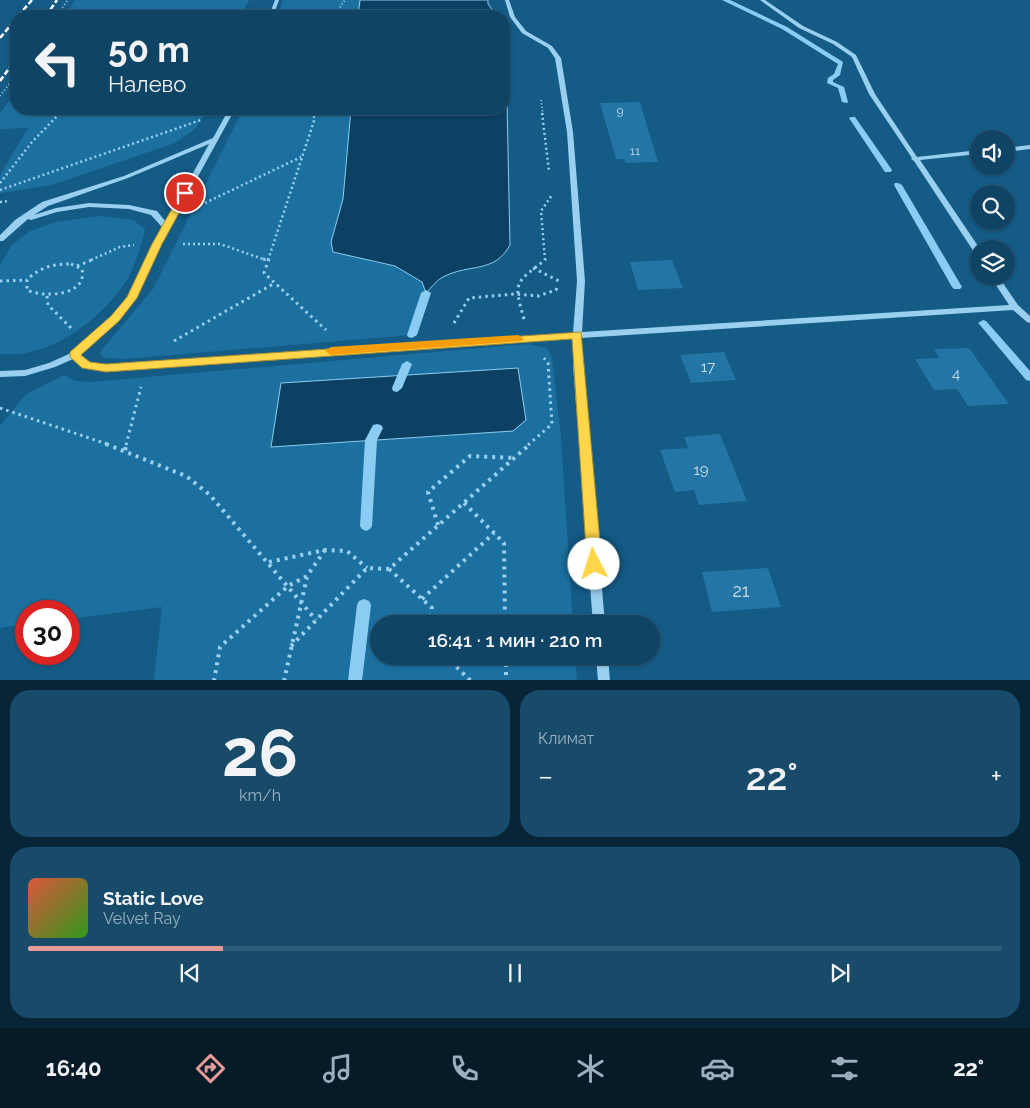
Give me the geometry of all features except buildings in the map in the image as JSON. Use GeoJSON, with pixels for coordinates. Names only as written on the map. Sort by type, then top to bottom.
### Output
{"type":"FeatureCollection","features":[{"type":"Feature","properties":{"kind":"street"},"geometry":{"type":"LineString","coordinates":[[506,0],[513,17],[524,32],[550,47],[558,58],[570,132],[581,281],[577,335],[598,615]]}},
{"type":"Feature","properties":{"kind":"street"},"geometry":{"type":"LineString","coordinates":[[762,0],[801,27],[835,43],[854,56],[872,94],[970,240]]}},
{"type":"Feature","properties":{"kind":"street"},"geometry":{"type":"LineString","coordinates":[[0,374],[25,373],[52,365],[74,355],[115,318],[132,298],[157,244],[228,115]]}},
{"type":"Feature","properties":{"kind":"street"},"geometry":{"type":"LineString","coordinates":[[0,239],[18,222],[45,204],[126,177],[213,140]]}},
{"type":"Feature","properties":{"kind":"street"},"geometry":{"type":"LineString","coordinates":[[1015,149],[1030,147]]}},
{"type":"Feature","properties":{"kind":"street"},"geometry":{"type":"LineString","coordinates":[[914,159],[970,153]]}},
{"type":"Feature","properties":{"kind":"street"},"geometry":{"type":"LineString","coordinates":[[18,222],[56,210],[88,205],[129,207],[154,213],[167,228]]}},
{"type":"Feature","properties":{"kind":"street"},"geometry":{"type":"LineString","coordinates":[[1000,285],[1015,307],[1030,320]]}},
{"type":"Feature","properties":{"kind":"street"},"geometry":{"type":"LineString","coordinates":[[74,355],[86,366],[106,368],[147,366],[577,335],[1015,307]]}},
{"type":"Feature","properties":{"kind":"street"},"geometry":{"type":"LineString","coordinates":[[603,665],[604,680]]}},
{"type":"Feature","properties":{"kind":"path"},"geometry":{"type":"LineString","coordinates":[[0,96],[10,83]]}},
{"type":"Feature","properties":{"kind":"path"},"geometry":{"type":"LineString","coordinates":[[541,97],[550,178]]}},
{"type":"Feature","properties":{"kind":"path"},"geometry":{"type":"LineString","coordinates":[[0,183],[32,142],[58,115]]}},
{"type":"Feature","properties":{"kind":"path"},"geometry":{"type":"LineString","coordinates":[[0,190],[214,115]]}},
{"type":"Feature","properties":{"kind":"path"},"geometry":{"type":"LineString","coordinates":[[312,115],[316,118],[264,273],[273,284],[331,334]]}},
{"type":"Feature","properties":{"kind":"path"},"geometry":{"type":"LineString","coordinates":[[205,203],[302,157]]}},
{"type":"Feature","properties":{"kind":"path"},"geometry":{"type":"LineString","coordinates":[[525,321],[515,294],[521,276],[546,259],[541,211],[552,196],[551,187]]}},
{"type":"Feature","properties":{"kind":"path"},"geometry":{"type":"LineString","coordinates":[[77,266],[120,247],[138,244]]}},
{"type":"Feature","properties":{"kind":"path"},"geometry":{"type":"LineString","coordinates":[[184,244],[220,244],[267,260]]}},
{"type":"Feature","properties":{"kind":"path"},"geometry":{"type":"LineString","coordinates":[[0,281],[27,280],[45,267],[63,264],[77,266],[82,269],[84,278],[66,292],[38,295],[27,290],[27,280]]}},
{"type":"Feature","properties":{"kind":"path"},"geometry":{"type":"LineString","coordinates":[[451,329],[469,298],[515,294],[538,296],[556,290],[560,282],[533,268]]}},
{"type":"Feature","properties":{"kind":"path"},"geometry":{"type":"LineString","coordinates":[[125,450],[150,355],[273,284]]}},
{"type":"Feature","properties":{"kind":"path"},"geometry":{"type":"LineString","coordinates":[[269,562],[325,550],[347,551],[367,568],[389,568],[552,424],[548,363],[539,351]]}},
{"type":"Feature","properties":{"kind":"path"},"geometry":{"type":"LineString","coordinates":[[0,408],[125,450],[186,476],[210,495],[269,562],[316,620]]}},
{"type":"Feature","properties":{"kind":"path"},"geometry":{"type":"LineString","coordinates":[[438,525],[428,492],[470,456],[514,458]]}},
{"type":"Feature","properties":{"kind":"path"},"geometry":{"type":"LineString","coordinates":[[464,503],[504,543],[505,615]]}},
{"type":"Feature","properties":{"kind":"path"},"geometry":{"type":"LineString","coordinates":[[422,599],[494,533]]}},
{"type":"Feature","properties":{"kind":"path"},"geometry":{"type":"LineString","coordinates":[[284,680],[307,576],[325,550]]}},
{"type":"Feature","properties":{"kind":"path"},"geometry":{"type":"LineString","coordinates":[[291,646],[367,568]]}},
{"type":"Feature","properties":{"kind":"path"},"geometry":{"type":"LineString","coordinates":[[389,568],[432,608],[431,615]]}},
{"type":"Feature","properties":{"kind":"path"},"geometry":{"type":"LineString","coordinates":[[214,680],[220,647],[288,586],[307,576]]}},
{"type":"Feature","properties":{"kind":"path"},"geometry":{"type":"LineString","coordinates":[[455,665],[471,680]]}},
{"type":"Feature","properties":{"kind":"path"},"geometry":{"type":"LineString","coordinates":[[506,665],[506,680]]}},
{"type":"Feature","properties":{"kind":"shaded area"},"geometry":{"type":"Polygon","coordinates":[[[75,0],[249,0],[244,10],[68,10],[75,0]]]}},
{"type":"Feature","properties":{"kind":"shaded area"},"geometry":{"type":"Polygon","coordinates":[[[283,0],[360,0],[359,10],[279,10],[283,0]]]}},
{"type":"Feature","properties":{"kind":"shaded area"},"geometry":{"type":"Polygon","coordinates":[[[360,0],[488,0],[488,4],[492,10],[359,10],[360,0]]]}},
{"type":"Feature","properties":{"kind":"shaded area"},"geometry":{"type":"Polygon","coordinates":[[[10,100],[10,115],[204,115],[196,128],[175,143],[52,185],[0,193],[0,175],[28,128],[0,129],[0,114],[10,100]]]}},
{"type":"Feature","properties":{"kind":"shaded area"},"geometry":{"type":"Polygon","coordinates":[[[240,115],[350,115],[343,199],[331,242],[373,262],[395,266],[422,282],[426,293],[412,335],[125,359],[104,358],[99,353],[153,289],[240,115]]]}},
{"type":"Feature","properties":{"kind":"shaded area"},"geometry":{"type":"Polygon","coordinates":[[[350,115],[507,115],[510,245],[497,260],[481,267],[463,270],[443,277],[426,293],[422,282],[395,266],[333,252],[331,242],[343,199],[350,115]]]}},
{"type":"Feature","properties":{"kind":"shaded area"},"geometry":{"type":"Polygon","coordinates":[[[100,216],[133,220],[145,229],[137,259],[123,286],[99,313],[69,336],[36,351],[0,354],[0,264],[12,245],[30,231],[56,222],[100,216]]]}},
{"type":"Feature","properties":{"kind":"shaded area"},"geometry":{"type":"Polygon","coordinates":[[[528,344],[547,348],[552,358],[561,438],[572,615],[370,615],[370,665],[576,665],[577,680],[154,680],[162,607],[80,618],[80,600],[15,600],[15,626],[0,628],[0,426],[25,395],[65,375],[75,381],[90,382],[528,344]]]}},
{"type":"Feature","properties":{"kind":"shaded area"},"geometry":{"type":"Polygon","coordinates":[[[518,368],[526,420],[513,431],[271,447],[281,383],[518,368]]]}},
{"type":"Feature","properties":{"kind":"waterway"},"geometry":{"type":"LineString","coordinates":[[725,0],[770,20],[841,63],[837,75],[830,79],[830,83],[841,87],[845,102]]}},
{"type":"Feature","properties":{"kind":"waterway"},"geometry":{"type":"LineString","coordinates":[[853,118],[888,170]]}},
{"type":"Feature","properties":{"kind":"waterway"},"geometry":{"type":"LineString","coordinates":[[898,185],[957,287]]}},
{"type":"Feature","properties":{"kind":"waterway"},"geometry":{"type":"LineString","coordinates":[[412,335],[426,293]]}},
{"type":"Feature","properties":{"kind":"waterway"},"geometry":{"type":"LineString","coordinates":[[983,323],[1030,378]]}},
{"type":"Feature","properties":{"kind":"waterway"},"geometry":{"type":"LineString","coordinates":[[397,388],[407,364]]}},
{"type":"Feature","properties":{"kind":"waterway"},"geometry":{"type":"LineString","coordinates":[[366,526],[371,440],[377,428]]}},
{"type":"Feature","properties":{"kind":"waterway"},"geometry":{"type":"LineString","coordinates":[[355,680],[364,605]]}},
{"type":"Feature","properties":{"kind":"railway"},"geometry":{"type":"LineString","coordinates":[[23,10],[32,0]]}},
{"type":"Feature","properties":{"kind":"railway"},"geometry":{"type":"LineString","coordinates":[[50,10],[57,0]]}},
{"type":"Feature","properties":{"kind":"railway"},"geometry":{"type":"LineString","coordinates":[[0,38],[10,26]]}},
{"type":"Feature","properties":{"kind":"railway"},"geometry":{"type":"LineString","coordinates":[[0,81],[10,67]]}},
{"type":"Feature","properties":{"kind":"slow traffic"},"geometry":{"type":"LineString","coordinates":[[331,351],[518,339]]}},
{"type":"Feature","properties":{"kind":"route"},"geometry":{"type":"LineString","coordinates":[[185,193],[157,244],[132,298],[115,318],[74,355],[86,366],[106,368],[135,367],[276,355],[577,335],[594,564]]}}]}
